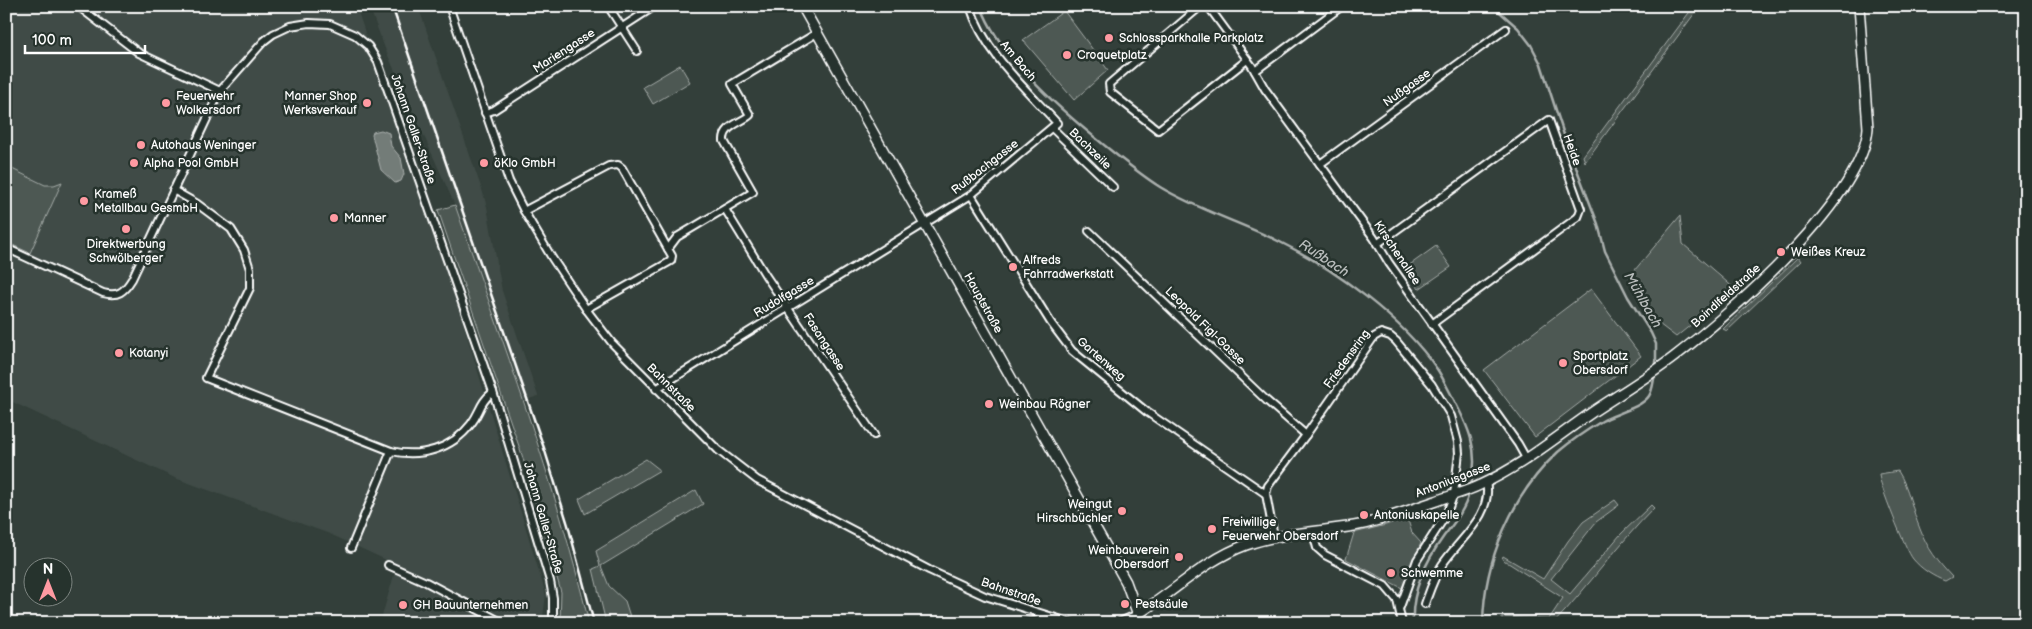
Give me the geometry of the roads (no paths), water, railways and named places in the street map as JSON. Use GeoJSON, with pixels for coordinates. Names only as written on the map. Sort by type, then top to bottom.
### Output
{"type":"FeatureCollection","features":[{"type":"Feature","properties":{"kind":"street"},"geometry":{"type":"LineString","coordinates":[[78,6],[139,53],[220,91]]}},
{"type":"Feature","properties":{"kind":"street","name":"Bahnstraße"},"geometry":{"type":"LineString","coordinates":[[449,6],[509,181],[524,211],[586,310],[621,354],[718,450],[757,480],[937,574],[985,596],[1070,623]]}},
{"type":"Feature","properties":{"kind":"street"},"geometry":{"type":"LineString","coordinates":[[608,6],[636,51]]}},
{"type":"Feature","properties":{"kind":"street","name":"Mariengasse"},"geometry":{"type":"LineString","coordinates":[[485,113],[494,110],[655,6]]}},
{"type":"Feature","properties":{"kind":"street","name":"Hauptstraße"},"geometry":{"type":"LineString","coordinates":[[802,6],[1126,582],[1140,618]]}},
{"type":"Feature","properties":{"kind":"street","name":"Am Bach"},"geometry":{"type":"LineString","coordinates":[[970,6],[978,26],[1000,59],[1058,123]]}},
{"type":"Feature","properties":{"kind":"street"},"geometry":{"type":"LineString","coordinates":[[1201,6],[1109,84],[1110,92],[1158,130],[1247,60]]}},
{"type":"Feature","properties":{"kind":"street","name":"Kirschenallee"},"geometry":{"type":"LineString","coordinates":[[1208,6],[1518,444],[1527,460]]}},
{"type":"Feature","properties":{"kind":"street"},"geometry":{"type":"LineString","coordinates":[[1255,71],[1342,6]]}},
{"type":"Feature","properties":{"kind":"street","name":"Boindlfeldstraße"},"geometry":{"type":"LineString","coordinates":[[1527,460],[1593,412],[1663,365],[1723,317],[1795,247],[1826,211],[1861,158],[1865,147],[1868,128],[1859,6]]}},
{"type":"Feature","properties":{"kind":"street","name":"Johann Galler-Straße"},"geometry":{"type":"LineString","coordinates":[[6,248],[103,293],[119,294],[124,291],[132,279],[220,91],[264,41],[272,34],[290,26],[309,23],[330,24],[355,35],[368,46],[378,62],[493,392],[550,581],[553,598],[553,623]]}},
{"type":"Feature","properties":{"kind":"street","name":"Nußgasse"},"geometry":{"type":"LineString","coordinates":[[1320,164],[1506,29]]}},
{"type":"Feature","properties":{"kind":"street"},"geometry":{"type":"LineString","coordinates":[[668,248],[677,237],[754,192],[724,141],[724,134],[728,128],[750,114],[732,84],[817,33]]}},
{"type":"Feature","properties":{"kind":"street","name":"Heide"},"geometry":{"type":"LineString","coordinates":[[1377,244],[1549,120],[1581,209],[1578,217],[1432,324]]}},
{"type":"Feature","properties":{"kind":"street","name":"Rußbachgasse"},"geometry":{"type":"LineString","coordinates":[[924,225],[971,195],[1058,123]]}},
{"type":"Feature","properties":{"kind":"street","name":"Bachzeile"},"geometry":{"type":"LineString","coordinates":[[1052,128],[1112,187]]}},
{"type":"Feature","properties":{"kind":"street"},"geometry":{"type":"LineString","coordinates":[[524,211],[609,166],[622,168],[668,248],[672,256],[671,261],[586,310]]}},
{"type":"Feature","properties":{"kind":"street"},"geometry":{"type":"LineString","coordinates":[[173,190],[196,203],[231,229],[244,250],[250,269],[250,288],[206,378],[391,451],[413,454],[443,447],[462,434],[471,424],[483,400],[493,392]]}},
{"type":"Feature","properties":{"kind":"street","name":"Gartenweg"},"geometry":{"type":"LineString","coordinates":[[971,195],[1051,323],[1072,351],[1147,412],[1266,494]]}},
{"type":"Feature","properties":{"kind":"street","name":"Fasangasse"},"geometry":{"type":"LineString","coordinates":[[725,210],[766,276],[874,435]]}},
{"type":"Feature","properties":{"kind":"street","name":"Rudolfgasse"},"geometry":{"type":"LineString","coordinates":[[656,388],[924,225]]}},
{"type":"Feature","properties":{"kind":"street","name":"Leopold Figl-Gasse"},"geometry":{"type":"LineString","coordinates":[[1089,231],[1306,435]]}},
{"type":"Feature","properties":{"kind":"street","name":"Friedensring"},"geometry":{"type":"LineString","coordinates":[[1266,494],[1268,486],[1378,333],[1385,333],[1396,342],[1418,366],[1451,416],[1460,453],[1457,493]]}},
{"type":"Feature","properties":{"kind":"street"},"geometry":{"type":"LineString","coordinates":[[351,548],[391,451]]}},
{"type":"Feature","properties":{"kind":"street","name":"Antoniusgasse"},"geometry":{"type":"LineString","coordinates":[[1140,618],[1214,560],[1244,546],[1274,538],[1374,522],[1476,487],[1527,460]]}},
{"type":"Feature","properties":{"kind":"street"},"geometry":{"type":"LineString","coordinates":[[1425,604],[1432,582],[1442,564],[1472,528],[1482,512],[1487,496],[1486,482]]}},
{"type":"Feature","properties":{"kind":"street"},"geometry":{"type":"LineString","coordinates":[[1400,607],[1417,560],[1457,493]]}},
{"type":"Feature","properties":{"kind":"street"},"geometry":{"type":"LineString","coordinates":[[1266,494],[1274,538]]}},
{"type":"Feature","properties":{"kind":"street"},"geometry":{"type":"LineString","coordinates":[[1313,533],[1317,548],[1324,555],[1385,586],[1393,594],[1400,607],[1402,623]]}},
{"type":"Feature","properties":{"kind":"street"},"geometry":{"type":"LineString","coordinates":[[388,565],[426,582],[503,623]]}},
{"type":"Feature","properties":{"kind":"street"},"geometry":{"type":"LineString","coordinates":[[1026,623],[1050,617]]}},
{"type":"Feature","properties":{"kind":"street"},"geometry":{"type":"LineString","coordinates":[[1118,623],[1140,618]]}},
{"type":"Feature","properties":{"kind":"waterway","name":"Rußbach"},"geometry":{"type":"LineString","coordinates":[[981,6],[990,26],[1004,47],[1038,87],[1077,123],[1131,166],[1174,195],[1280,242],[1323,266],[1366,297],[1406,332],[1437,369],[1463,418],[1473,449],[1474,461],[1471,485]]}},
{"type":"Feature","properties":{"kind":"waterway","name":"Mühlbach"},"geometry":{"type":"LineString","coordinates":[[1493,6],[1518,28],[1531,45],[1541,64],[1567,144],[1598,224],[1605,251],[1628,297],[1656,344],[1656,366]]}},
{"type":"Feature","properties":{"kind":"waterway","name":"Mühlbach"},"geometry":{"type":"LineString","coordinates":[[1483,623],[1485,599],[1495,553],[1514,508],[1527,488],[1558,452],[1574,440],[1602,421],[1645,400],[1651,391],[1655,374]]}},
{"type":"Feature","properties":{"kind":"waterway","name":"Rußbach"},"geometry":{"type":"LineString","coordinates":[[1413,623],[1414,599],[1421,577],[1437,546],[1462,511],[1469,493]]}},
{"type":"Feature","properties":{"kind":"railway"},"geometry":{"type":"LineString","coordinates":[[392,6],[545,451],[568,525],[594,623]]}},
{"type":"Feature","properties":{"kind":"place","name":"Schlossparkhalle Parkplatz"},"geometry":{"type":"Point","coordinates":[1109,38]}},
{"type":"Feature","properties":{"kind":"place","name":"Croquetplatz"},"geometry":{"type":"Point","coordinates":[1067,55]}},
{"type":"Feature","properties":{"kind":"place","name":"Feuerwehr Wolkersdorf"},"geometry":{"type":"Point","coordinates":[166,103]}},
{"type":"Feature","properties":{"kind":"place","name":"Manner Shop Werksverkauf"},"geometry":{"type":"Point","coordinates":[367,103]}},
{"type":"Feature","properties":{"kind":"place","name":"Autohaus Weninger"},"geometry":{"type":"Point","coordinates":[141,145]}},
{"type":"Feature","properties":{"kind":"place","name":"Alpha Pool GmbH"},"geometry":{"type":"Point","coordinates":[134,163]}},
{"type":"Feature","properties":{"kind":"place","name":"öKlo GmbH"},"geometry":{"type":"Point","coordinates":[484,163]}},
{"type":"Feature","properties":{"kind":"place","name":"Krameß Metallbau GesmbH"},"geometry":{"type":"Point","coordinates":[84,201]}},
{"type":"Feature","properties":{"kind":"place","name":"Manner"},"geometry":{"type":"Point","coordinates":[334,218]}},
{"type":"Feature","properties":{"kind":"place","name":"Direktwerbung Schwölberger"},"geometry":{"type":"Point","coordinates":[126,229]}},
{"type":"Feature","properties":{"kind":"place","name":"Weißes Kreuz"},"geometry":{"type":"Point","coordinates":[1781,252]}},
{"type":"Feature","properties":{"kind":"place","name":"Alfreds Fahrradwerkstatt"},"geometry":{"type":"Point","coordinates":[1013,267]}},
{"type":"Feature","properties":{"kind":"place","name":"Kotanyi"},"geometry":{"type":"Point","coordinates":[119,353]}},
{"type":"Feature","properties":{"kind":"place","name":"Sportplatz Obersdorf"},"geometry":{"type":"Point","coordinates":[1563,363]}},
{"type":"Feature","properties":{"kind":"place","name":"Weinbau Rögner"},"geometry":{"type":"Point","coordinates":[989,404]}},
{"type":"Feature","properties":{"kind":"place","name":"Weingut Hirschbüchler"},"geometry":{"type":"Point","coordinates":[1122,511]}},
{"type":"Feature","properties":{"kind":"place","name":"Antoniuskapelle"},"geometry":{"type":"Point","coordinates":[1364,515]}},
{"type":"Feature","properties":{"kind":"place","name":"Freiwillige Feuerwehr Obersdorf"},"geometry":{"type":"Point","coordinates":[1212,529]}},
{"type":"Feature","properties":{"kind":"place","name":"Weinbauverein Obersdorf"},"geometry":{"type":"Point","coordinates":[1179,557]}},
{"type":"Feature","properties":{"kind":"place","name":"Schwemme"},"geometry":{"type":"Point","coordinates":[1391,573]}},
{"type":"Feature","properties":{"kind":"place","name":"Pestsäule"},"geometry":{"type":"Point","coordinates":[1125,604]}},
{"type":"Feature","properties":{"kind":"place","name":"GH Bauunternehmen"},"geometry":{"type":"Point","coordinates":[403,605]}}]}
